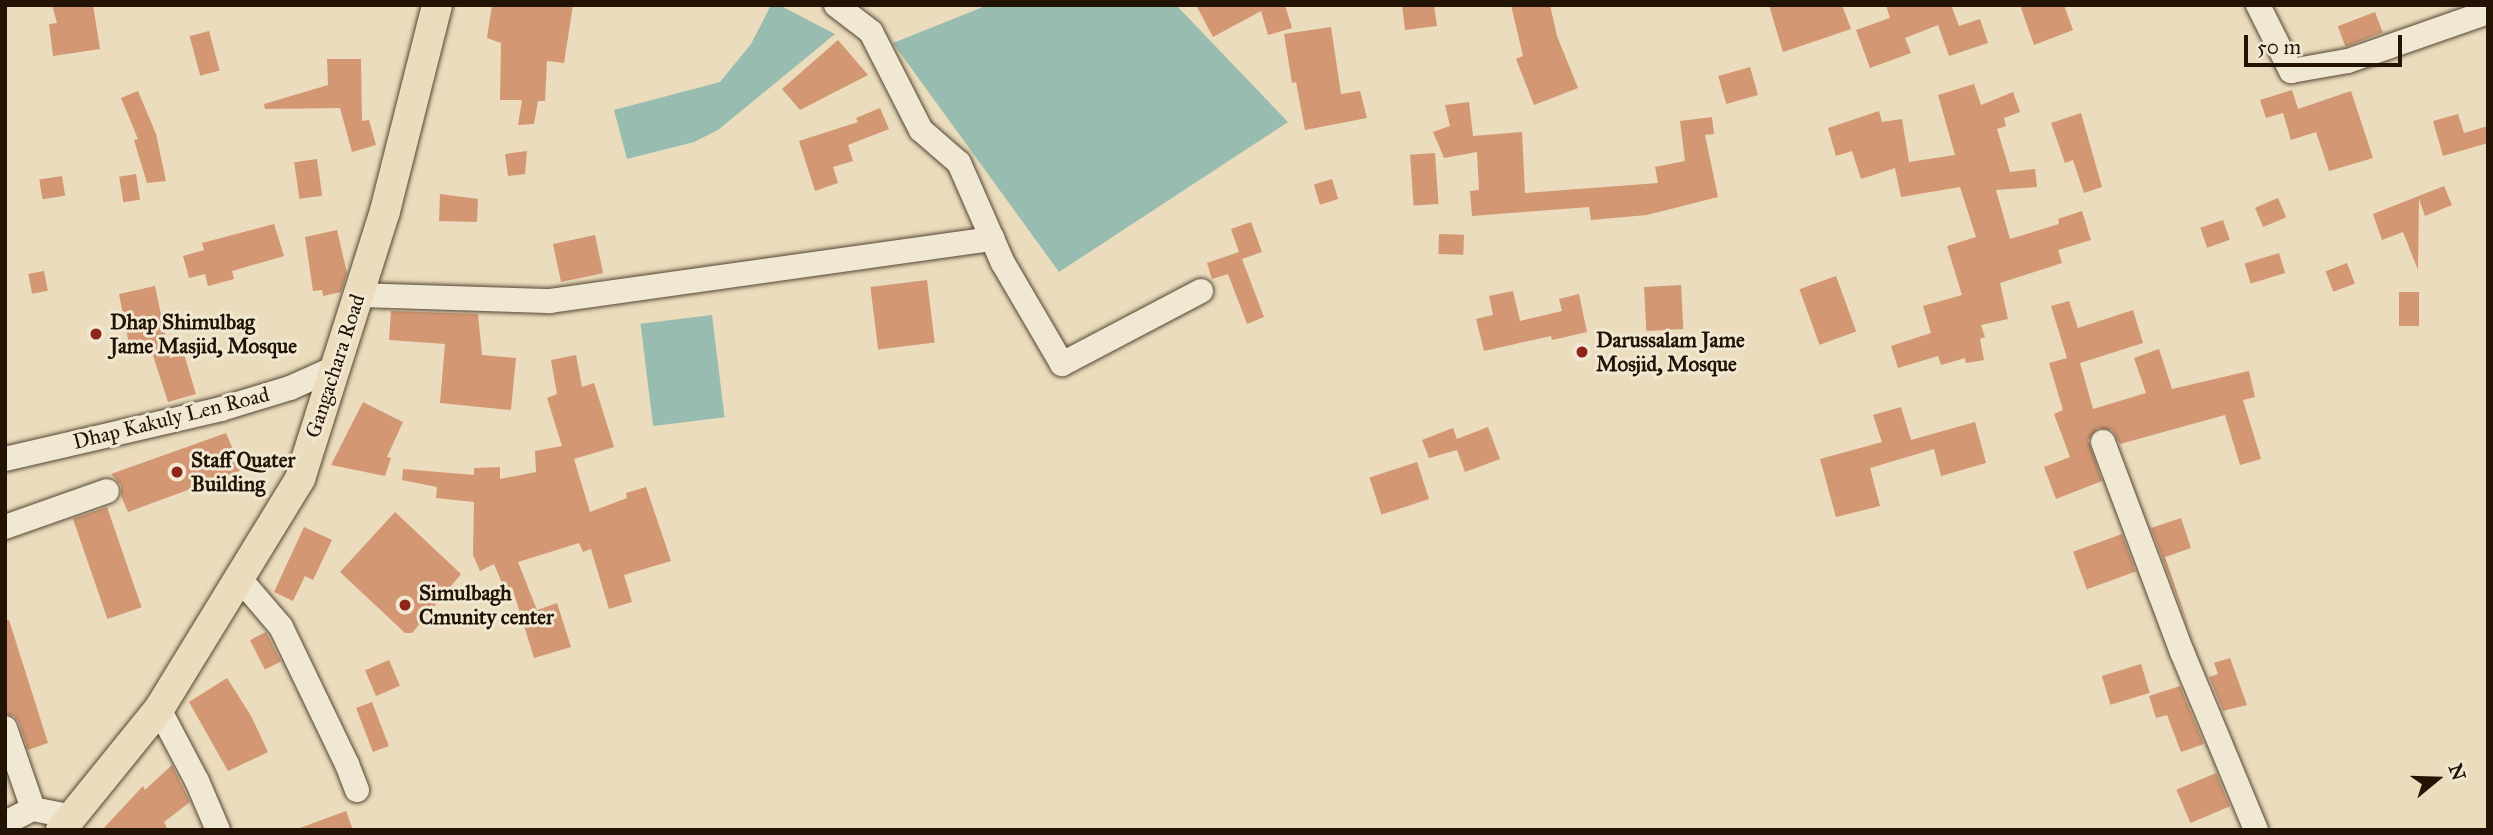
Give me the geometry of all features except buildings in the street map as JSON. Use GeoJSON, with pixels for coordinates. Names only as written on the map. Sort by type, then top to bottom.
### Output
{"type":"FeatureCollection","features":[{"type":"Feature","properties":{"kind":"main road","name":"Gangachara Road"},"geometry":{"type":"LineString","coordinates":[[67,823],[159,709],[300,479],[385,211],[437,5]]}},
{"type":"Feature","properties":{"kind":"street"},"geometry":{"type":"LineString","coordinates":[[836,5],[871,32],[921,130],[959,163],[993,239],[1062,364],[1201,291]]}},
{"type":"Feature","properties":{"kind":"street"},"geometry":{"type":"LineString","coordinates":[[2258,5],[2291,71],[2348,61],[2488,12]]}},
{"type":"Feature","properties":{"kind":"street"},"geometry":{"type":"LineString","coordinates":[[358,295],[550,301],[993,239]]}},
{"type":"Feature","properties":{"kind":"street","name":"Dhap Kakuly Len Road"},"geometry":{"type":"LineString","coordinates":[[5,459],[221,409],[290,388],[335,368]]}},
{"type":"Feature","properties":{"kind":"street"},"geometry":{"type":"LineString","coordinates":[[2103,442],[2182,652],[2256,830]]}},
{"type":"Feature","properties":{"kind":"street"},"geometry":{"type":"LineString","coordinates":[[5,527],[107,491]]}},
{"type":"Feature","properties":{"kind":"street"},"geometry":{"type":"LineString","coordinates":[[240,579],[281,627],[347,764],[356,790]]}},
{"type":"Feature","properties":{"kind":"street"},"geometry":{"type":"LineString","coordinates":[[159,709],[197,781],[218,830]]}},
{"type":"Feature","properties":{"kind":"street"},"geometry":{"type":"LineString","coordinates":[[5,728],[33,809],[67,823]]}},
{"type":"Feature","properties":{"kind":"street"},"geometry":{"type":"LineString","coordinates":[[5,823],[33,809]]}},
{"type":"Feature","properties":{"kind":"water"},"geometry":{"type":"Polygon","coordinates":[[[771,5],[779,5],[835,34],[718,130],[694,142],[627,159],[614,110],[720,82],[751,44],[771,5]]]}},
{"type":"Feature","properties":{"kind":"water"},"geometry":{"type":"Polygon","coordinates":[[[988,5],[1176,5],[1288,122],[1059,272],[893,43],[988,5]]]}},
{"type":"Feature","properties":{"kind":"water"},"geometry":{"type":"Polygon","coordinates":[[[712,315],[725,417],[653,426],[641,324],[712,315]]]}},
{"type":"Feature","properties":{"kind":"place","name":"Dhap Shimulbag Jame Masjid, Mosque"},"geometry":{"type":"Point","coordinates":[96,334]}},
{"type":"Feature","properties":{"kind":"place","name":"Darussalam Jame Mosjid, Mosque"},"geometry":{"type":"Point","coordinates":[1582,352]}},
{"type":"Feature","properties":{"kind":"place","name":"Staff Quater Building"},"geometry":{"type":"Point","coordinates":[177,472]}},
{"type":"Feature","properties":{"kind":"place","name":"Simulbagh Cmunity center"},"geometry":{"type":"Point","coordinates":[405,605]}}]}
